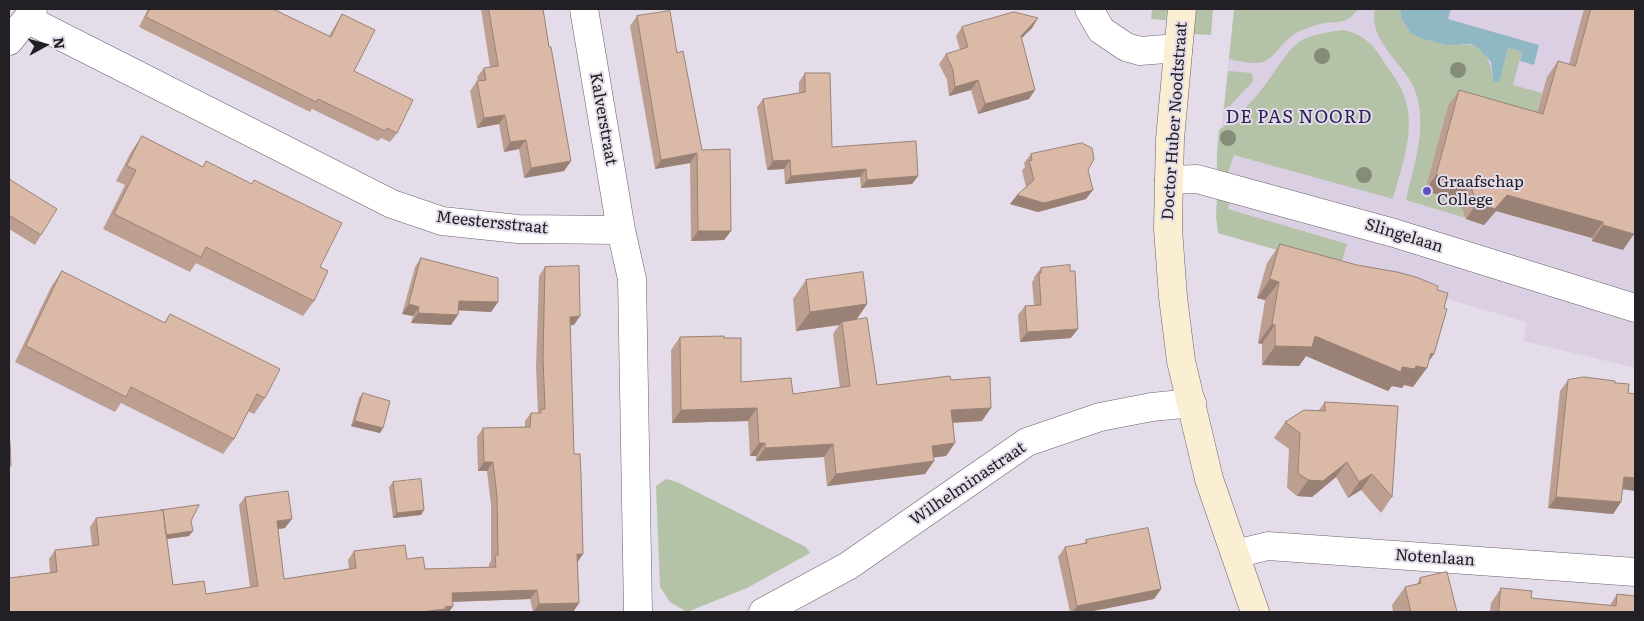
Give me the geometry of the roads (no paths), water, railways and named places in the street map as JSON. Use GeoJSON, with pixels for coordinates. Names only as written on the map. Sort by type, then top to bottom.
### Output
{"type":"FeatureCollection","features":[{"type":"Feature","properties":{"kind":"main road","name":"Doctor Huber Noodtstraat"},"geometry":{"type":"LineString","coordinates":[[1182,9],[1170,139],[1168,229],[1173,297],[1181,361],[1210,479],[1255,612]]}},
{"type":"Feature","properties":{"kind":"street","name":"Kalverstraat"},"geometry":{"type":"LineString","coordinates":[[584,9],[621,230]]}},
{"type":"Feature","properties":{"kind":"street"},"geometry":{"type":"LineString","coordinates":[[1089,9],[1101,30],[1126,47],[1140,52],[1178,48]]}},
{"type":"Feature","properties":{"kind":"street","name":"Meestersstraat"},"geometry":{"type":"LineString","coordinates":[[30,14],[392,204],[442,221],[518,229],[621,230]]}},
{"type":"Feature","properties":{"kind":"street"},"geometry":{"type":"LineString","coordinates":[[9,41],[30,14]]}},
{"type":"Feature","properties":{"kind":"street","name":"Slingelaan"},"geometry":{"type":"LineString","coordinates":[[1169,180],[1197,179],[1394,232],[1635,308]]}},
{"type":"Feature","properties":{"kind":"street"},"geometry":{"type":"LineString","coordinates":[[621,230],[632,279],[638,612]]}},
{"type":"Feature","properties":{"kind":"street","name":"Wilhelminastraat"},"geometry":{"type":"LineString","coordinates":[[763,612],[848,566],[1027,442],[1100,416],[1192,402]]}},
{"type":"Feature","properties":{"kind":"street","name":"Notenlaan"},"geometry":{"type":"LineString","coordinates":[[1235,554],[1268,546],[1635,572]]}},
{"type":"Feature","properties":{"kind":"water"},"geometry":{"type":"Polygon","coordinates":[[[1400,9],[1451,9],[1448,19],[1539,45],[1534,65],[1520,61],[1522,52],[1508,48],[1499,83],[1493,81],[1491,62],[1478,48],[1471,44],[1447,45],[1420,38],[1410,32],[1401,18],[1400,9]]]}},
{"type":"Feature","properties":{"kind":"place","name":"Graafschap College"},"geometry":{"type":"Point","coordinates":[1427,191]}},
{"type":"Feature","properties":{"kind":"district","name":"DE PAS NOORD"},"geometry":{"type":"Point","coordinates":[1299,118]}}]}
